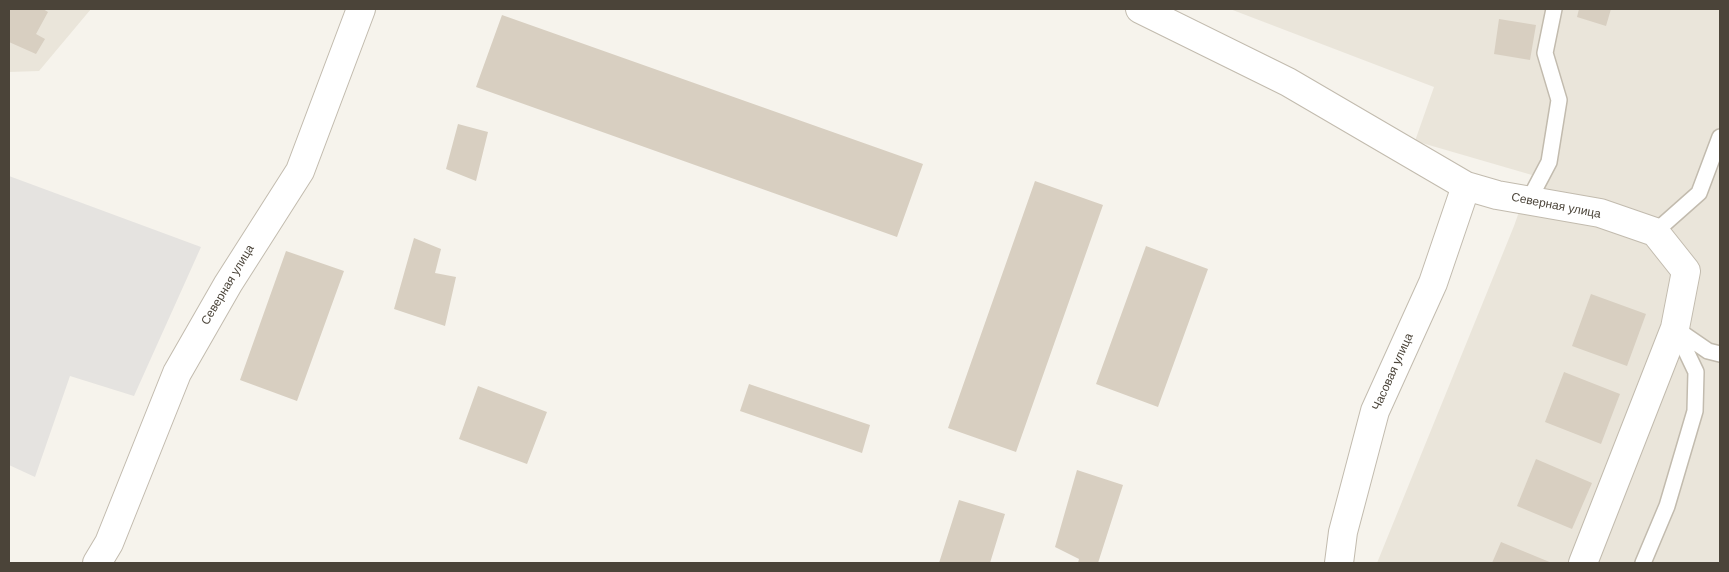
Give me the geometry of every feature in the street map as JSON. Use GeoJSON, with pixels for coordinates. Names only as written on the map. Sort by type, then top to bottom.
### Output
{"type":"FeatureCollection","features":[{"type":"Feature","properties":{"kind":"street","name":"Северная улица"},"geometry":{"type":"LineString","coordinates":[[97,563],[109,544],[177,373],[228,284],[300,171],[361,9]]}},
{"type":"Feature","properties":{"kind":"street","name":"Северная улица"},"geometry":{"type":"LineString","coordinates":[[1140,9],[1288,82],[1466,186],[1600,213],[1655,232]]}},
{"type":"Feature","properties":{"kind":"street","name":"Часовая улица"},"geometry":{"type":"LineString","coordinates":[[1339,563],[1343,532],[1375,411],[1433,283],[1466,186]]}},
{"type":"Feature","properties":{"kind":"street"},"geometry":{"type":"LineString","coordinates":[[1583,563],[1675,328],[1686,271],[1655,232]]}},
{"type":"Feature","properties":{"kind":"lane"},"geometry":{"type":"LineString","coordinates":[[1529,200],[1549,162],[1559,100],[1545,53],[1554,9]]}},
{"type":"Feature","properties":{"kind":"lane"},"geometry":{"type":"LineString","coordinates":[[1655,232],[1699,193],[1720,137]]}},
{"type":"Feature","properties":{"kind":"lane"},"geometry":{"type":"LineString","coordinates":[[1675,328],[1708,350],[1720,354]]}},
{"type":"Feature","properties":{"kind":"lane"},"geometry":{"type":"LineString","coordinates":[[1643,563],[1667,506],[1694,411],[1696,372],[1675,328]]}},
{"type":"Feature","properties":{"kind":"shaded area"},"geometry":{"type":"Polygon","coordinates":[[[9,9],[91,9],[39,71],[9,72],[9,9]]]}},
{"type":"Feature","properties":{"kind":"shaded area"},"geometry":{"type":"Polygon","coordinates":[[[1230,9],[1720,9],[1720,563],[1377,563],[1514,226],[1532,175],[1415,141],[1434,87],[1230,9]]]}},
{"type":"Feature","properties":{"kind":"shaded area"},"geometry":{"type":"Polygon","coordinates":[[[9,176],[201,247],[134,396],[70,376],[35,477],[9,465],[9,176]]]}},
{"type":"Feature","properties":{"kind":"building"},"geometry":{"type":"Polygon","coordinates":[[[9,9],[43,9],[48,12],[36,34],[45,39],[36,54],[9,42],[9,9]]]}},
{"type":"Feature","properties":{"kind":"building"},"geometry":{"type":"Polygon","coordinates":[[[1579,9],[1611,9],[1606,26],[1577,17],[1579,9]]]}},
{"type":"Feature","properties":{"kind":"building"},"geometry":{"type":"Polygon","coordinates":[[[502,15],[923,164],[897,237],[476,87],[502,15]]]}},
{"type":"Feature","properties":{"kind":"building"},"geometry":{"type":"Polygon","coordinates":[[[1499,19],[1536,25],[1530,60],[1494,54],[1499,19]]]}},
{"type":"Feature","properties":{"kind":"building"},"geometry":{"type":"Polygon","coordinates":[[[458,124],[488,132],[476,181],[446,169],[458,124]]]}},
{"type":"Feature","properties":{"kind":"building"},"geometry":{"type":"Polygon","coordinates":[[[1035,181],[1103,205],[1016,452],[948,428],[1035,181]]]}},
{"type":"Feature","properties":{"kind":"building"},"geometry":{"type":"Polygon","coordinates":[[[414,238],[441,249],[435,273],[456,277],[445,326],[394,309],[414,238]]]}},
{"type":"Feature","properties":{"kind":"building"},"geometry":{"type":"Polygon","coordinates":[[[1146,246],[1208,269],[1158,407],[1096,384],[1146,246]]]}},
{"type":"Feature","properties":{"kind":"building"},"geometry":{"type":"Polygon","coordinates":[[[286,251],[344,271],[297,401],[240,380],[286,251]]]}},
{"type":"Feature","properties":{"kind":"building"},"geometry":{"type":"Polygon","coordinates":[[[1591,294],[1646,314],[1627,366],[1572,346],[1591,294]]]}},
{"type":"Feature","properties":{"kind":"building"},"geometry":{"type":"Polygon","coordinates":[[[1564,372],[1620,394],[1601,444],[1545,422],[1564,372]]]}},
{"type":"Feature","properties":{"kind":"building"},"geometry":{"type":"Polygon","coordinates":[[[749,384],[870,425],[862,453],[740,411],[749,384]]]}},
{"type":"Feature","properties":{"kind":"building"},"geometry":{"type":"Polygon","coordinates":[[[478,386],[547,412],[527,464],[459,439],[478,386]]]}},
{"type":"Feature","properties":{"kind":"building"},"geometry":{"type":"Polygon","coordinates":[[[1536,459],[1592,483],[1572,529],[1517,506],[1536,459]]]}},
{"type":"Feature","properties":{"kind":"building"},"geometry":{"type":"Polygon","coordinates":[[[1077,470],[1123,485],[1098,563],[1078,563],[1079,559],[1055,547],[1077,470]]]}},
{"type":"Feature","properties":{"kind":"building"},"geometry":{"type":"Polygon","coordinates":[[[959,500],[1005,514],[990,563],[939,563],[959,500]]]}},
{"type":"Feature","properties":{"kind":"building"},"geometry":{"type":"Polygon","coordinates":[[[1501,542],[1552,563],[1492,563],[1501,542]]]}}]}
